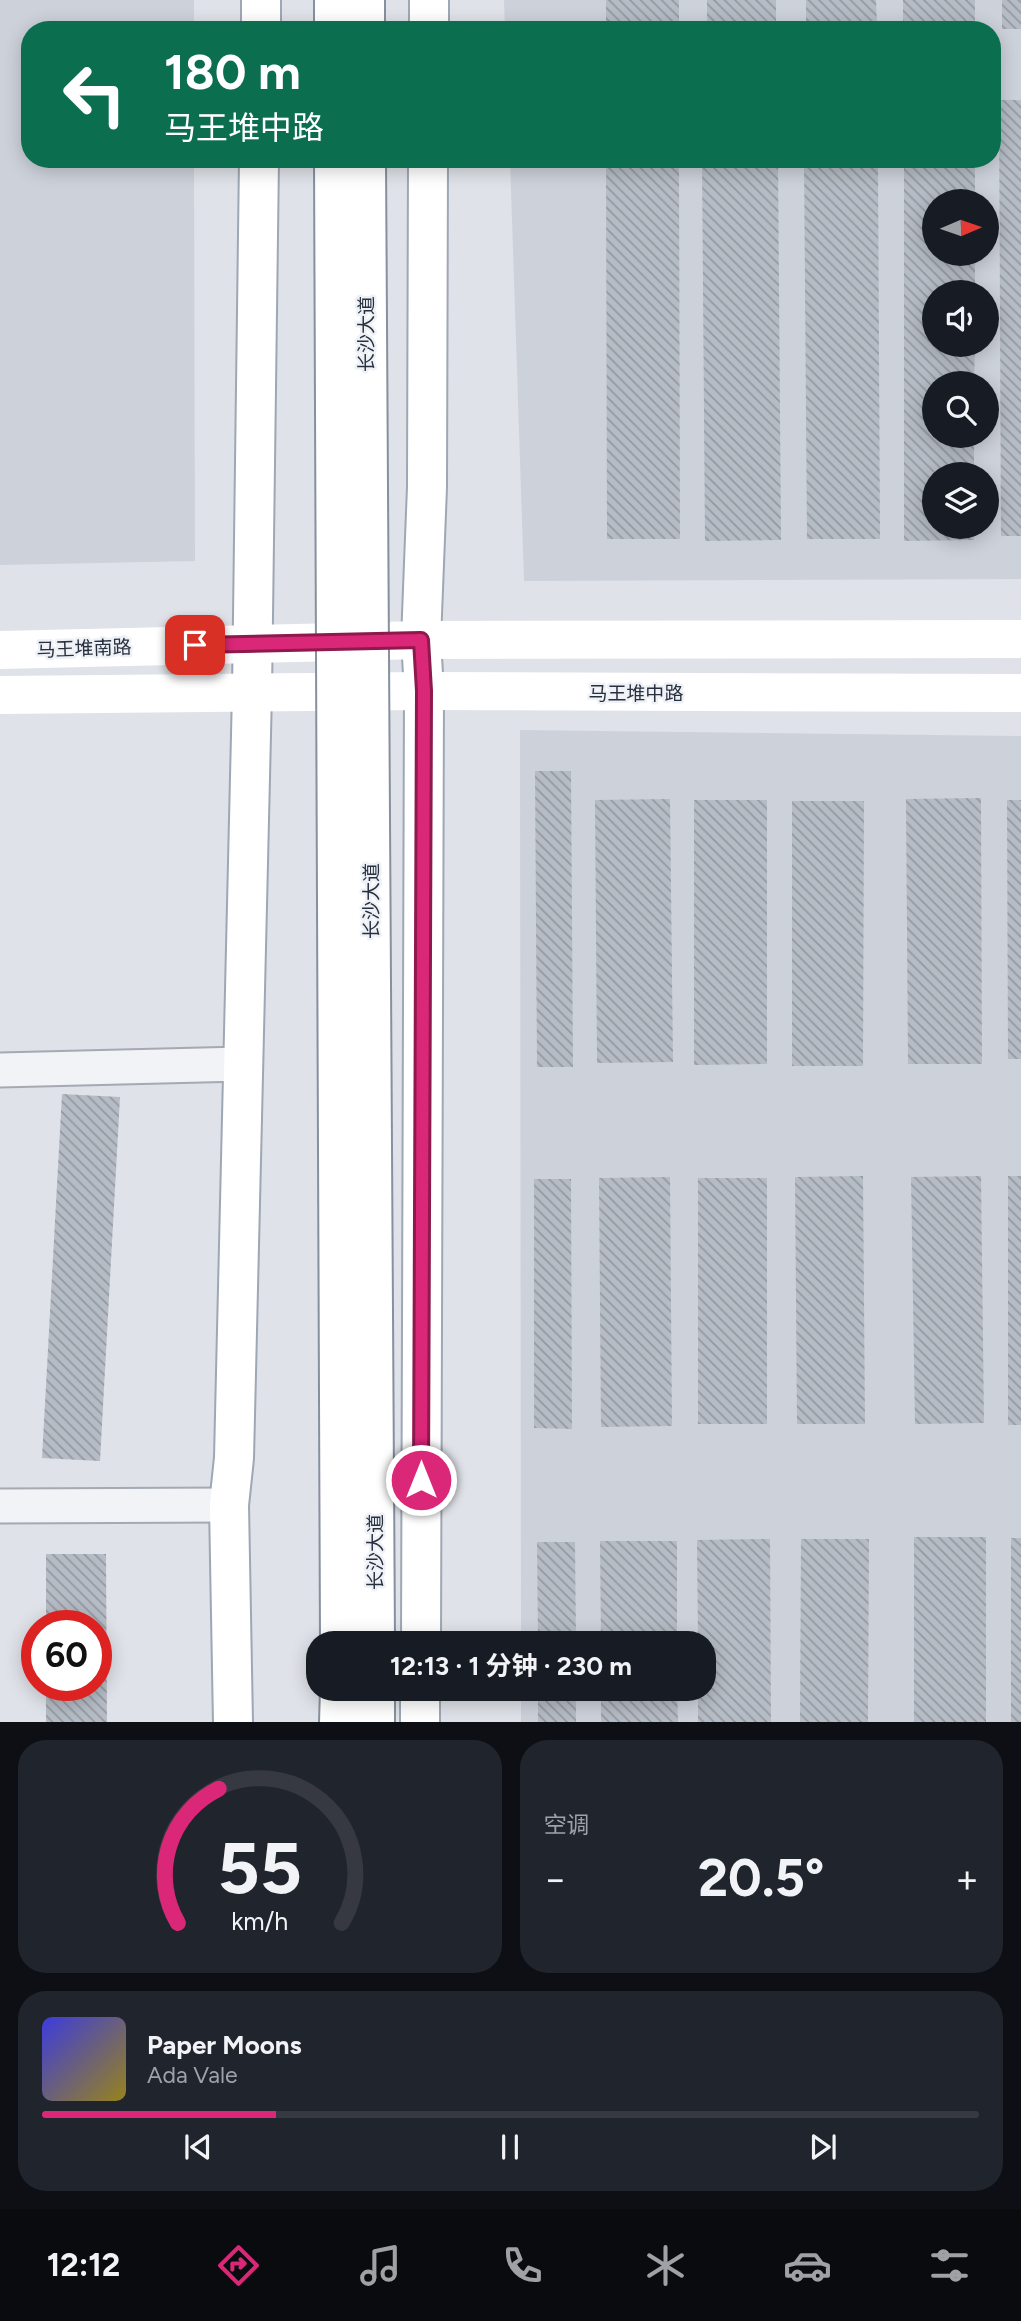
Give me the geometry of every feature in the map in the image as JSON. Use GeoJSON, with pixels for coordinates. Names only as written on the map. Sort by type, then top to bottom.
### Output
{"type":"FeatureCollection","features":[{"type":"Feature","properties":{"kind":"main road"},"geometry":{"type":"LineString","coordinates":[[261,0],[261,21]]}},
{"type":"Feature","properties":{"kind":"main road"},"geometry":{"type":"LineString","coordinates":[[334,0],[334,21]]}},
{"type":"Feature","properties":{"kind":"main road"},"geometry":{"type":"LineString","coordinates":[[365,0],[365,21]]}},
{"type":"Feature","properties":{"kind":"main road"},"geometry":{"type":"LineString","coordinates":[[429,0],[429,21]]}},
{"type":"Feature","properties":{"kind":"main road"},"geometry":{"type":"LineString","coordinates":[[233,1722],[229,1505],[234,1458],[243,1064],[259,168]]}},
{"type":"Feature","properties":{"kind":"main road","name":"长沙大道"},"geometry":{"type":"LineString","coordinates":[[334,168],[340,1631]]}},
{"type":"Feature","properties":{"kind":"main road","name":"长沙大道"},"geometry":{"type":"LineString","coordinates":[[366,168],[375,1631]]}},
{"type":"Feature","properties":{"kind":"main road"},"geometry":{"type":"LineString","coordinates":[[421,1631],[424,691],[421,640],[427,487],[428,168]]}},
{"type":"Feature","properties":{"kind":"main road"},"geometry":{"type":"LineString","coordinates":[[252,644],[421,640],[1021,639]]}},
{"type":"Feature","properties":{"kind":"main road","name":"马王堆南路"},"geometry":{"type":"LineString","coordinates":[[0,650],[252,644]]}},
{"type":"Feature","properties":{"kind":"main road"},"geometry":{"type":"LineString","coordinates":[[0,695],[251,692]]}},
{"type":"Feature","properties":{"kind":"main road","name":"马王堆中路"},"geometry":{"type":"LineString","coordinates":[[251,692],[1021,693]]}},
{"type":"Feature","properties":{"kind":"main road"},"geometry":{"type":"LineString","coordinates":[[339,1722],[340,1701]]}},
{"type":"Feature","properties":{"kind":"main road"},"geometry":{"type":"LineString","coordinates":[[375,1701],[376,1722]]}},
{"type":"Feature","properties":{"kind":"main road"},"geometry":{"type":"LineString","coordinates":[[420,1701],[420,1722]]}},
{"type":"Feature","properties":{"kind":"street"},"geometry":{"type":"LineString","coordinates":[[0,1070],[243,1064]]}},
{"type":"Feature","properties":{"kind":"street"},"geometry":{"type":"LineString","coordinates":[[0,1506],[229,1505]]}},
{"type":"Feature","properties":{"kind":"shaded area"},"geometry":{"type":"Polygon","coordinates":[[[0,0],[194,0],[194,21],[21,21],[21,168],[194,168],[195,561],[0,565],[0,0]]]}},
{"type":"Feature","properties":{"kind":"shaded area"},"geometry":{"type":"Polygon","coordinates":[[[504,0],[1021,0],[1021,579],[524,581],[510,168],[1001,168],[1001,21],[505,21],[504,0]]]}},
{"type":"Feature","properties":{"kind":"shaded area"},"geometry":{"type":"Polygon","coordinates":[[[520,730],[1021,736],[1021,1722],[521,1722],[521,1701],[716,1701],[716,1631],[521,1631],[520,730]]]}},
{"type":"Feature","properties":{"kind":"building"},"geometry":{"type":"Polygon","coordinates":[[[606,0],[679,0],[679,21],[606,21],[606,0]]]}},
{"type":"Feature","properties":{"kind":"building"},"geometry":{"type":"Polygon","coordinates":[[[707,0],[776,0],[776,21],[707,21],[707,0]]]}},
{"type":"Feature","properties":{"kind":"building"},"geometry":{"type":"Polygon","coordinates":[[[806,0],[876,0],[877,21],[806,21],[806,0]]]}},
{"type":"Feature","properties":{"kind":"building"},"geometry":{"type":"Polygon","coordinates":[[[903,0],[975,0],[975,21],[903,21],[903,0]]]}},
{"type":"Feature","properties":{"kind":"building"},"geometry":{"type":"Polygon","coordinates":[[[1002,0],[1021,0],[1021,29],[1002,29],[1002,0]]]}},
{"type":"Feature","properties":{"kind":"building"},"geometry":{"type":"Polygon","coordinates":[[[1001,100],[1021,100],[1021,536],[1001,536],[1001,100]]]}},
{"type":"Feature","properties":{"kind":"building"},"geometry":{"type":"Polygon","coordinates":[[[606,168],[679,168],[680,539],[607,539],[606,168]]]}},
{"type":"Feature","properties":{"kind":"building"},"geometry":{"type":"Polygon","coordinates":[[[702,168],[778,168],[781,540],[705,541],[702,168]]]}},
{"type":"Feature","properties":{"kind":"building"},"geometry":{"type":"Polygon","coordinates":[[[804,168],[878,168],[880,539],[807,539],[804,168]]]}},
{"type":"Feature","properties":{"kind":"building"},"geometry":{"type":"Polygon","coordinates":[[[904,168],[975,168],[975,189],[922,189],[922,266],[975,266],[975,280],[922,280],[922,357],[975,357],[974,371],[922,371],[922,448],[974,448],[974,462],[922,462],[922,539],[974,540],[904,541],[904,168]]]}},
{"type":"Feature","properties":{"kind":"building"},"geometry":{"type":"Polygon","coordinates":[[[535,771],[571,771],[573,1067],[537,1067],[535,771]]]}},
{"type":"Feature","properties":{"kind":"building"},"geometry":{"type":"Polygon","coordinates":[[[981,798],[982,1064],[908,1064],[906,799],[981,798]]]}},
{"type":"Feature","properties":{"kind":"building"},"geometry":{"type":"Polygon","coordinates":[[[670,799],[673,1062],[597,1063],[595,800],[670,799]]]}},
{"type":"Feature","properties":{"kind":"building"},"geometry":{"type":"Polygon","coordinates":[[[694,800],[767,800],[767,1064],[694,1065],[694,800]]]}},
{"type":"Feature","properties":{"kind":"building"},"geometry":{"type":"Polygon","coordinates":[[[1007,800],[1021,800],[1021,1059],[1008,1059],[1007,800]]]}},
{"type":"Feature","properties":{"kind":"building"},"geometry":{"type":"Polygon","coordinates":[[[792,801],[864,801],[863,1066],[792,1066],[792,801]]]}},
{"type":"Feature","properties":{"kind":"building"},"geometry":{"type":"Polygon","coordinates":[[[62,1094],[120,1097],[100,1461],[42,1458],[62,1094]]]}},
{"type":"Feature","properties":{"kind":"building"},"geometry":{"type":"Polygon","coordinates":[[[863,1176],[865,1424],[797,1424],[795,1177],[863,1176]]]}},
{"type":"Feature","properties":{"kind":"building"},"geometry":{"type":"Polygon","coordinates":[[[981,1176],[984,1423],[915,1424],[911,1177],[981,1176]]]}},
{"type":"Feature","properties":{"kind":"building"},"geometry":{"type":"Polygon","coordinates":[[[1008,1176],[1021,1176],[1021,1425],[1008,1425],[1008,1176]]]}},
{"type":"Feature","properties":{"kind":"building"},"geometry":{"type":"Polygon","coordinates":[[[670,1177],[672,1426],[601,1427],[599,1178],[670,1177]]]}},
{"type":"Feature","properties":{"kind":"building"},"geometry":{"type":"Polygon","coordinates":[[[698,1178],[767,1178],[767,1424],[698,1424],[698,1178]]]}},
{"type":"Feature","properties":{"kind":"building"},"geometry":{"type":"Polygon","coordinates":[[[534,1179],[571,1179],[572,1429],[534,1428],[534,1179]]]}},
{"type":"Feature","properties":{"kind":"building"},"geometry":{"type":"Polygon","coordinates":[[[914,1537],[986,1537],[986,1722],[914,1722],[914,1537]]]}},
{"type":"Feature","properties":{"kind":"building"},"geometry":{"type":"Polygon","coordinates":[[[1011,1538],[1021,1538],[1021,1722],[1011,1722],[1011,1538]]]}},
{"type":"Feature","properties":{"kind":"building"},"geometry":{"type":"Polygon","coordinates":[[[770,1539],[771,1722],[698,1722],[698,1701],[716,1701],[716,1631],[698,1631],[697,1540],[770,1539]]]}},
{"type":"Feature","properties":{"kind":"building"},"geometry":{"type":"Polygon","coordinates":[[[801,1539],[869,1539],[868,1722],[800,1722],[801,1539]]]}},
{"type":"Feature","properties":{"kind":"building"},"geometry":{"type":"Polygon","coordinates":[[[600,1541],[677,1541],[677,1631],[601,1631],[600,1541]]]}},
{"type":"Feature","properties":{"kind":"building"},"geometry":{"type":"Polygon","coordinates":[[[537,1542],[575,1542],[576,1631],[538,1631],[537,1542]]]}},
{"type":"Feature","properties":{"kind":"building"},"geometry":{"type":"Polygon","coordinates":[[[46,1554],[106,1554],[106,1610],[46,1610],[46,1554]]]}},
{"type":"Feature","properties":{"kind":"building"},"geometry":{"type":"Polygon","coordinates":[[[46,1701],[107,1701],[107,1722],[46,1722],[46,1701]]]}},
{"type":"Feature","properties":{"kind":"building"},"geometry":{"type":"Polygon","coordinates":[[[538,1701],[576,1701],[576,1722],[538,1722],[538,1701]]]}},
{"type":"Feature","properties":{"kind":"building"},"geometry":{"type":"Polygon","coordinates":[[[601,1701],[677,1701],[678,1722],[601,1722],[601,1701]]]}},
{"type":"Feature","properties":{"kind":"route"},"geometry":{"type":"LineString","coordinates":[[195,645],[421,640],[424,691],[421,1480]]}}]}
